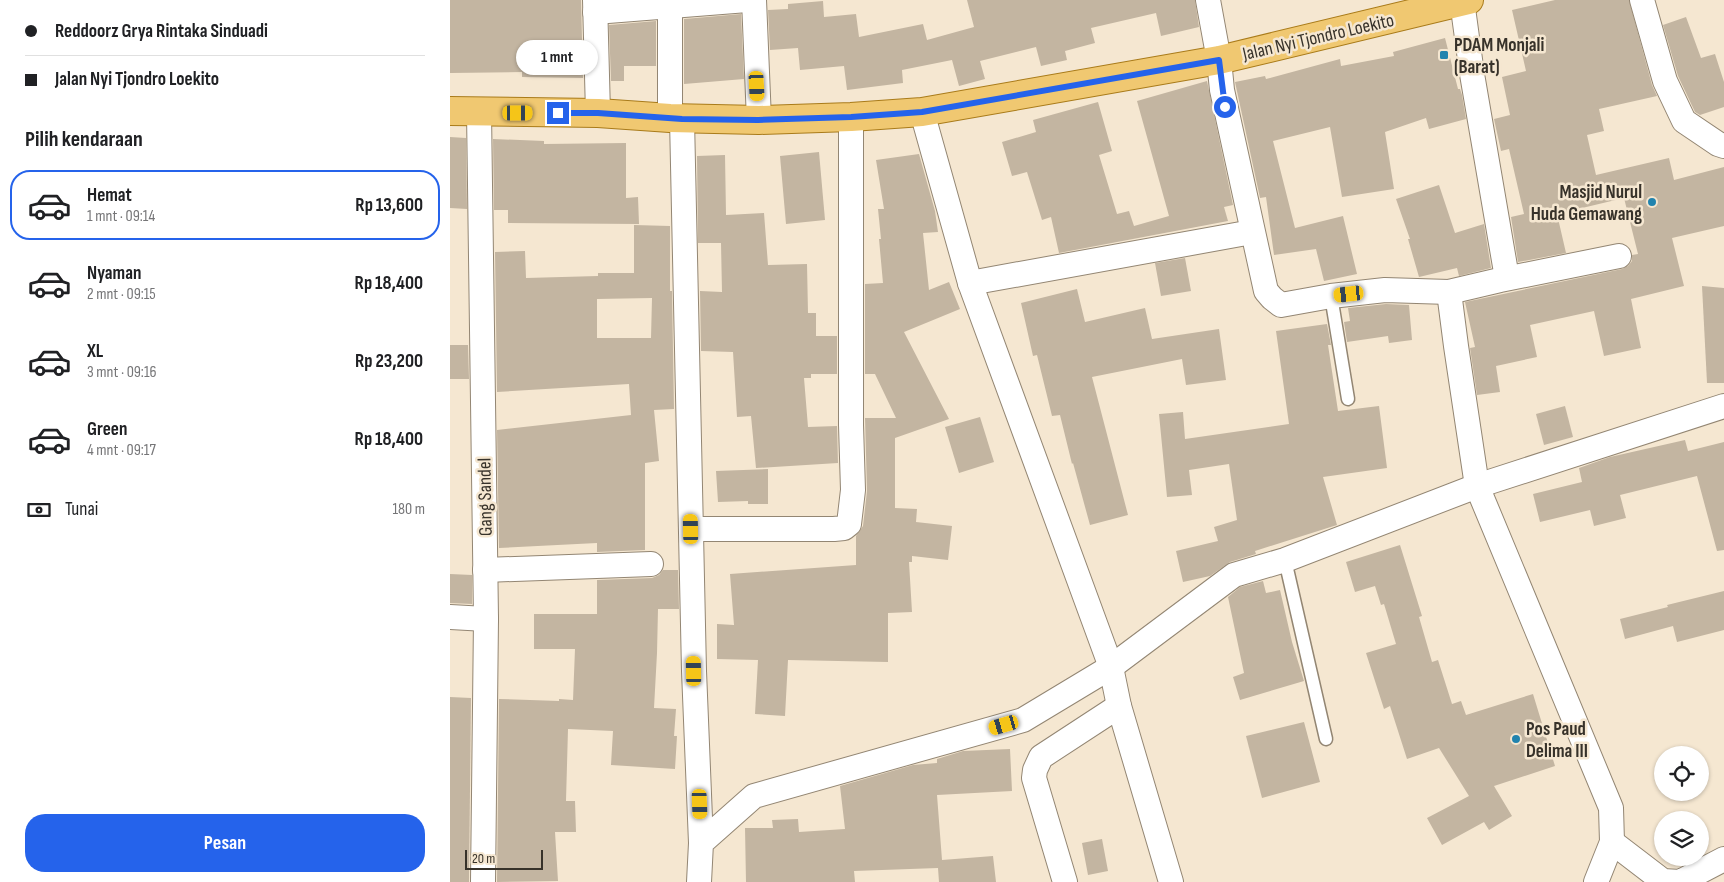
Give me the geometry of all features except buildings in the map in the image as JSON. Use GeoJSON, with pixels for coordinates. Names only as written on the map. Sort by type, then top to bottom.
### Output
{"type":"FeatureCollection","features":[{"type":"Feature","properties":{"kind":"main road","name":"Jalan Nyi Tjondro Loekito"},"geometry":{"type":"LineString","coordinates":[[450,111],[598,113],[676,118],[758,120],[851,117],[922,112],[1219,60],[1465,1]]}},
{"type":"Feature","properties":{"kind":"street"},"geometry":{"type":"LineString","coordinates":[[598,113],[595,6],[670,5],[747,0]]}},
{"type":"Feature","properties":{"kind":"street"},"geometry":{"type":"LineString","coordinates":[[754,0],[758,120]]}},
{"type":"Feature","properties":{"kind":"street"},"geometry":{"type":"LineString","coordinates":[[1208,0],[1219,60],[1222,90],[1266,291],[1281,305],[1331,296],[1385,290],[1449,292],[1507,278],[1619,256]]}},
{"type":"Feature","properties":{"kind":"street"},"geometry":{"type":"LineString","coordinates":[[1642,0],[1666,81],[1684,121],[1724,146]]}},
{"type":"Feature","properties":{"kind":"street"},"geometry":{"type":"LineString","coordinates":[[1465,1],[1473,83],[1507,278]]}},
{"type":"Feature","properties":{"kind":"street"},"geometry":{"type":"LineString","coordinates":[[670,5],[676,118],[691,529],[694,671],[702,843],[699,882]]}},
{"type":"Feature","properties":{"kind":"street","name":"Gang Sandel"},"geometry":{"type":"LineString","coordinates":[[478,112],[486,619],[483,882]]}},
{"type":"Feature","properties":{"kind":"street"},"geometry":{"type":"LineString","coordinates":[[922,112],[970,283],[1111,667],[1119,706],[1171,882]]}},
{"type":"Feature","properties":{"kind":"street"},"geometry":{"type":"LineString","coordinates":[[691,529],[834,529],[844,528],[849,524],[853,490],[851,425],[851,117]]}},
{"type":"Feature","properties":{"kind":"street"},"geometry":{"type":"LineString","coordinates":[[970,283],[1252,232]]}},
{"type":"Feature","properties":{"kind":"street"},"geometry":{"type":"LineString","coordinates":[[1449,292],[1477,486],[1611,808],[1612,842],[1596,882]]}},
{"type":"Feature","properties":{"kind":"street"},"geometry":{"type":"LineString","coordinates":[[702,843],[754,796],[1023,720],[1111,667],[1234,575],[1285,560],[1477,486],[1724,406]]}},
{"type":"Feature","properties":{"kind":"street"},"geometry":{"type":"LineString","coordinates":[[485,570],[651,564]]}},
{"type":"Feature","properties":{"kind":"street"},"geometry":{"type":"LineString","coordinates":[[450,617],[486,619]]}},
{"type":"Feature","properties":{"kind":"street"},"geometry":{"type":"LineString","coordinates":[[1065,882],[1034,778],[1035,770],[1041,757],[1119,706]]}},
{"type":"Feature","properties":{"kind":"street"},"geometry":{"type":"LineString","coordinates":[[1612,842],[1663,882],[1680,882],[1724,859]]}},
{"type":"Feature","properties":{"kind":"lane"},"geometry":{"type":"LineString","coordinates":[[1331,296],[1348,399]]}},
{"type":"Feature","properties":{"kind":"lane"},"geometry":{"type":"LineString","coordinates":[[1285,560],[1326,739]]}},
{"type":"Feature","properties":{"kind":"place","name":"PDAM Monjali (Barat)"},"geometry":{"type":"Point","coordinates":[1444,55]}},
{"type":"Feature","properties":{"kind":"place","name":"Masjid Nurul Huda Gemawang"},"geometry":{"type":"Point","coordinates":[1652,202]}},
{"type":"Feature","properties":{"kind":"place","name":"Pos Paud Delima III"},"geometry":{"type":"Point","coordinates":[1516,739]}},
{"type":"Feature","properties":{"kind":"route"},"geometry":{"type":"LineString","coordinates":[[558,113],[598,113],[682,119],[758,120],[851,117],[922,112],[1219,60],[1225,107]]}}]}
